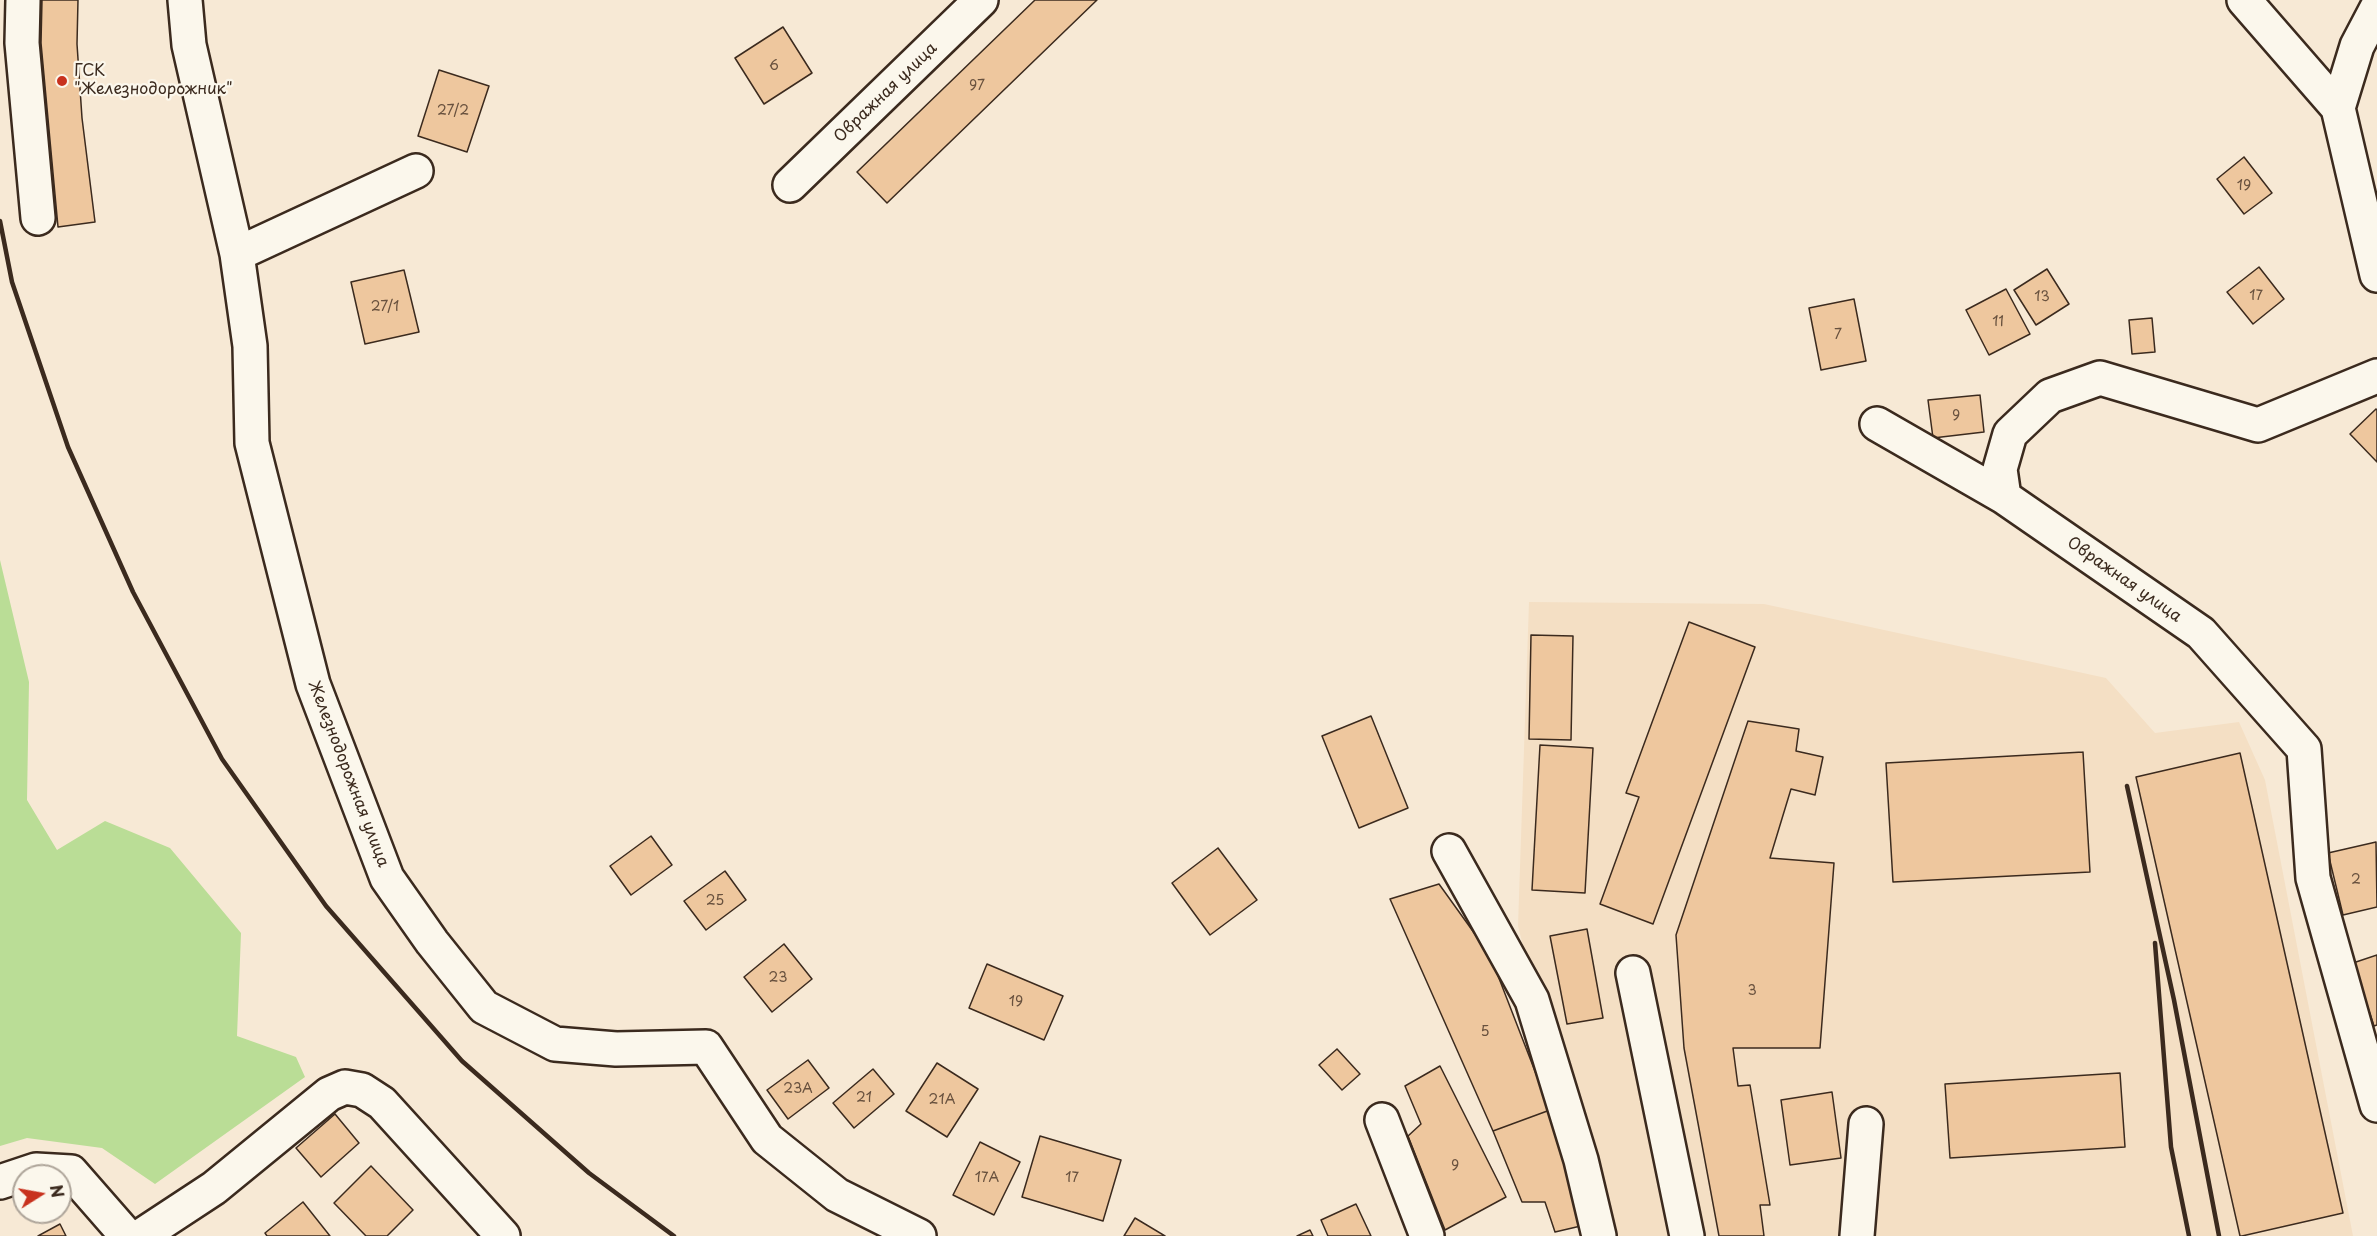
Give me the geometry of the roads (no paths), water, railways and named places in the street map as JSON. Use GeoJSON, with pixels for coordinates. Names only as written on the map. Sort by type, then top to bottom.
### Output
{"type":"FeatureCollection","features":[{"type":"Feature","properties":{"kind":"street"},"geometry":{"type":"LineString","coordinates":[[23,0],[22,43],[38,218]]}},
{"type":"Feature","properties":{"kind":"street","name":"Железнодорожная улица"},"geometry":{"type":"LineString","coordinates":[[184,0],[189,45],[237,254],[250,346],[252,443],[312,684],[387,878],[432,942],[484,1006],[555,1044],[616,1049],[706,1047],[767,1139],[837,1195],[919,1236]]}},
{"type":"Feature","properties":{"kind":"street","name":"Овражная улица"},"geometry":{"type":"LineString","coordinates":[[790,185],[981,0]]}},
{"type":"Feature","properties":{"kind":"street"},"geometry":{"type":"LineString","coordinates":[[2244,0],[2337,108],[2377,275]]}},
{"type":"Feature","properties":{"kind":"street"},"geometry":{"type":"LineString","coordinates":[[2337,108],[2357,46],[2377,8]]}},
{"type":"Feature","properties":{"kind":"street"},"geometry":{"type":"LineString","coordinates":[[237,254],[416,171]]}},
{"type":"Feature","properties":{"kind":"street"},"geometry":{"type":"LineString","coordinates":[[2004,497],[2000,469],[2010,434],[2050,396],[2100,378],[2258,425],[2377,376]]}},
{"type":"Feature","properties":{"kind":"street","name":"Овражная улица"},"geometry":{"type":"LineString","coordinates":[[1876,424],[2004,497],[2201,633],[2304,749],[2313,878],[2377,1105]]}},
{"type":"Feature","properties":{"kind":"street"},"geometry":{"type":"LineString","coordinates":[[1449,851],[1532,1000],[1581,1160],[1599,1236]]}},
{"type":"Feature","properties":{"kind":"street"},"geometry":{"type":"LineString","coordinates":[[1633,973],[1687,1236]]}},
{"type":"Feature","properties":{"kind":"street"},"geometry":{"type":"LineString","coordinates":[[141,1236],[214,1188],[329,1094],[345,1087],[362,1090],[382,1103],[503,1236]]}},
{"type":"Feature","properties":{"kind":"street"},"geometry":{"type":"LineString","coordinates":[[1382,1120],[1427,1236]]}},
{"type":"Feature","properties":{"kind":"street"},"geometry":{"type":"LineString","coordinates":[[1857,1236],[1866,1125]]}},
{"type":"Feature","properties":{"kind":"street"},"geometry":{"type":"LineString","coordinates":[[0,1182],[36,1170],[71,1172],[127,1236]]}},
{"type":"Feature","properties":{"kind":"railway"},"geometry":{"type":"LineString","coordinates":[[0,221],[12,282],[68,447],[133,592],[222,759],[326,906],[462,1061],[589,1173],[674,1236]]}},
{"type":"Feature","properties":{"kind":"railway"},"geometry":{"type":"LineString","coordinates":[[2127,786],[2174,1000],[2219,1236]]}},
{"type":"Feature","properties":{"kind":"railway"},"geometry":{"type":"LineString","coordinates":[[2155,943],[2171,1147],[2189,1236]]}},
{"type":"Feature","properties":{"kind":"place","name":"ГСК \"Железнодорожник\""},"geometry":{"type":"Point","coordinates":[62,81]}}]}
